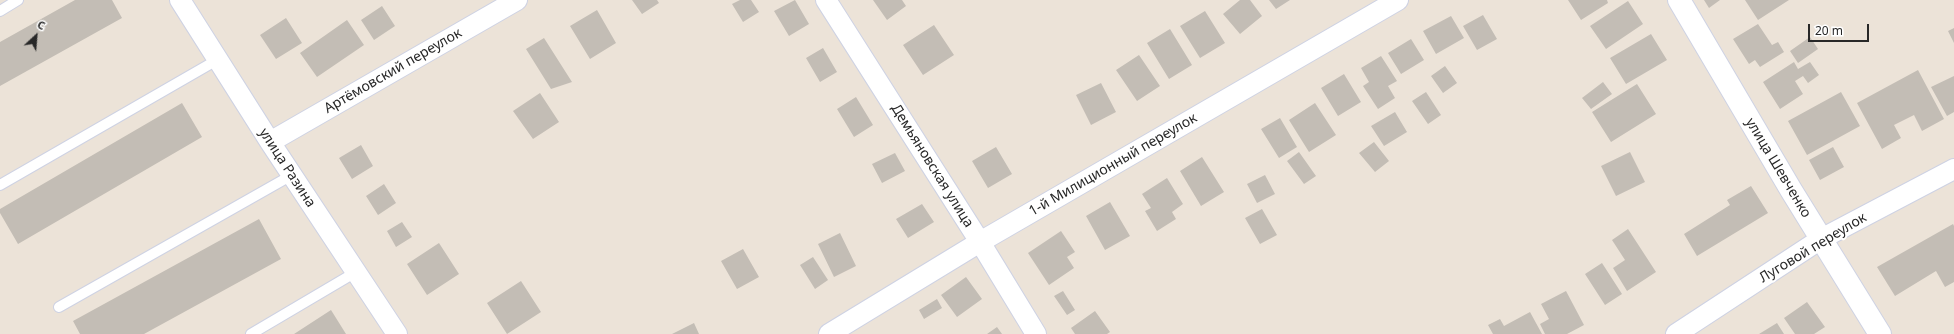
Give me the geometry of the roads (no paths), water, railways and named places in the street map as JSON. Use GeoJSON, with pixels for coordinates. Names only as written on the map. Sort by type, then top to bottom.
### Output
{"type":"FeatureCollection","features":[{"type":"Feature","properties":{"kind":"street","name":"улица Разина"},"geometry":{"type":"LineString","coordinates":[[180,0],[270,142],[397,334]]}},
{"type":"Feature","properties":{"kind":"street","name":"Артёмовский переулок"},"geometry":{"type":"LineString","coordinates":[[270,142],[517,0]]}},
{"type":"Feature","properties":{"kind":"street","name":"Демьяновская улица"},"geometry":{"type":"LineString","coordinates":[[826,0],[980,242],[1036,334]]}},
{"type":"Feature","properties":{"kind":"street","name":"1-й Милиционный переулок"},"geometry":{"type":"LineString","coordinates":[[829,334],[980,242],[1398,0]]}},
{"type":"Feature","properties":{"kind":"street","name":"улица Шевченко"},"geometry":{"type":"LineString","coordinates":[[1678,0],[1821,239],[1880,334]]}},
{"type":"Feature","properties":{"kind":"street","name":"Луговой переулок"},"geometry":{"type":"LineString","coordinates":[[1676,334],[1821,239],[1954,169]]}},
{"type":"Feature","properties":{"kind":"lane"},"geometry":{"type":"LineString","coordinates":[[0,11],[18,0]]}},
{"type":"Feature","properties":{"kind":"lane"},"geometry":{"type":"LineString","coordinates":[[0,185],[218,60]]}},
{"type":"Feature","properties":{"kind":"lane"},"geometry":{"type":"LineString","coordinates":[[60,307],[292,175]]}},
{"type":"Feature","properties":{"kind":"lane"},"geometry":{"type":"LineString","coordinates":[[251,334],[356,272]]}}]}
